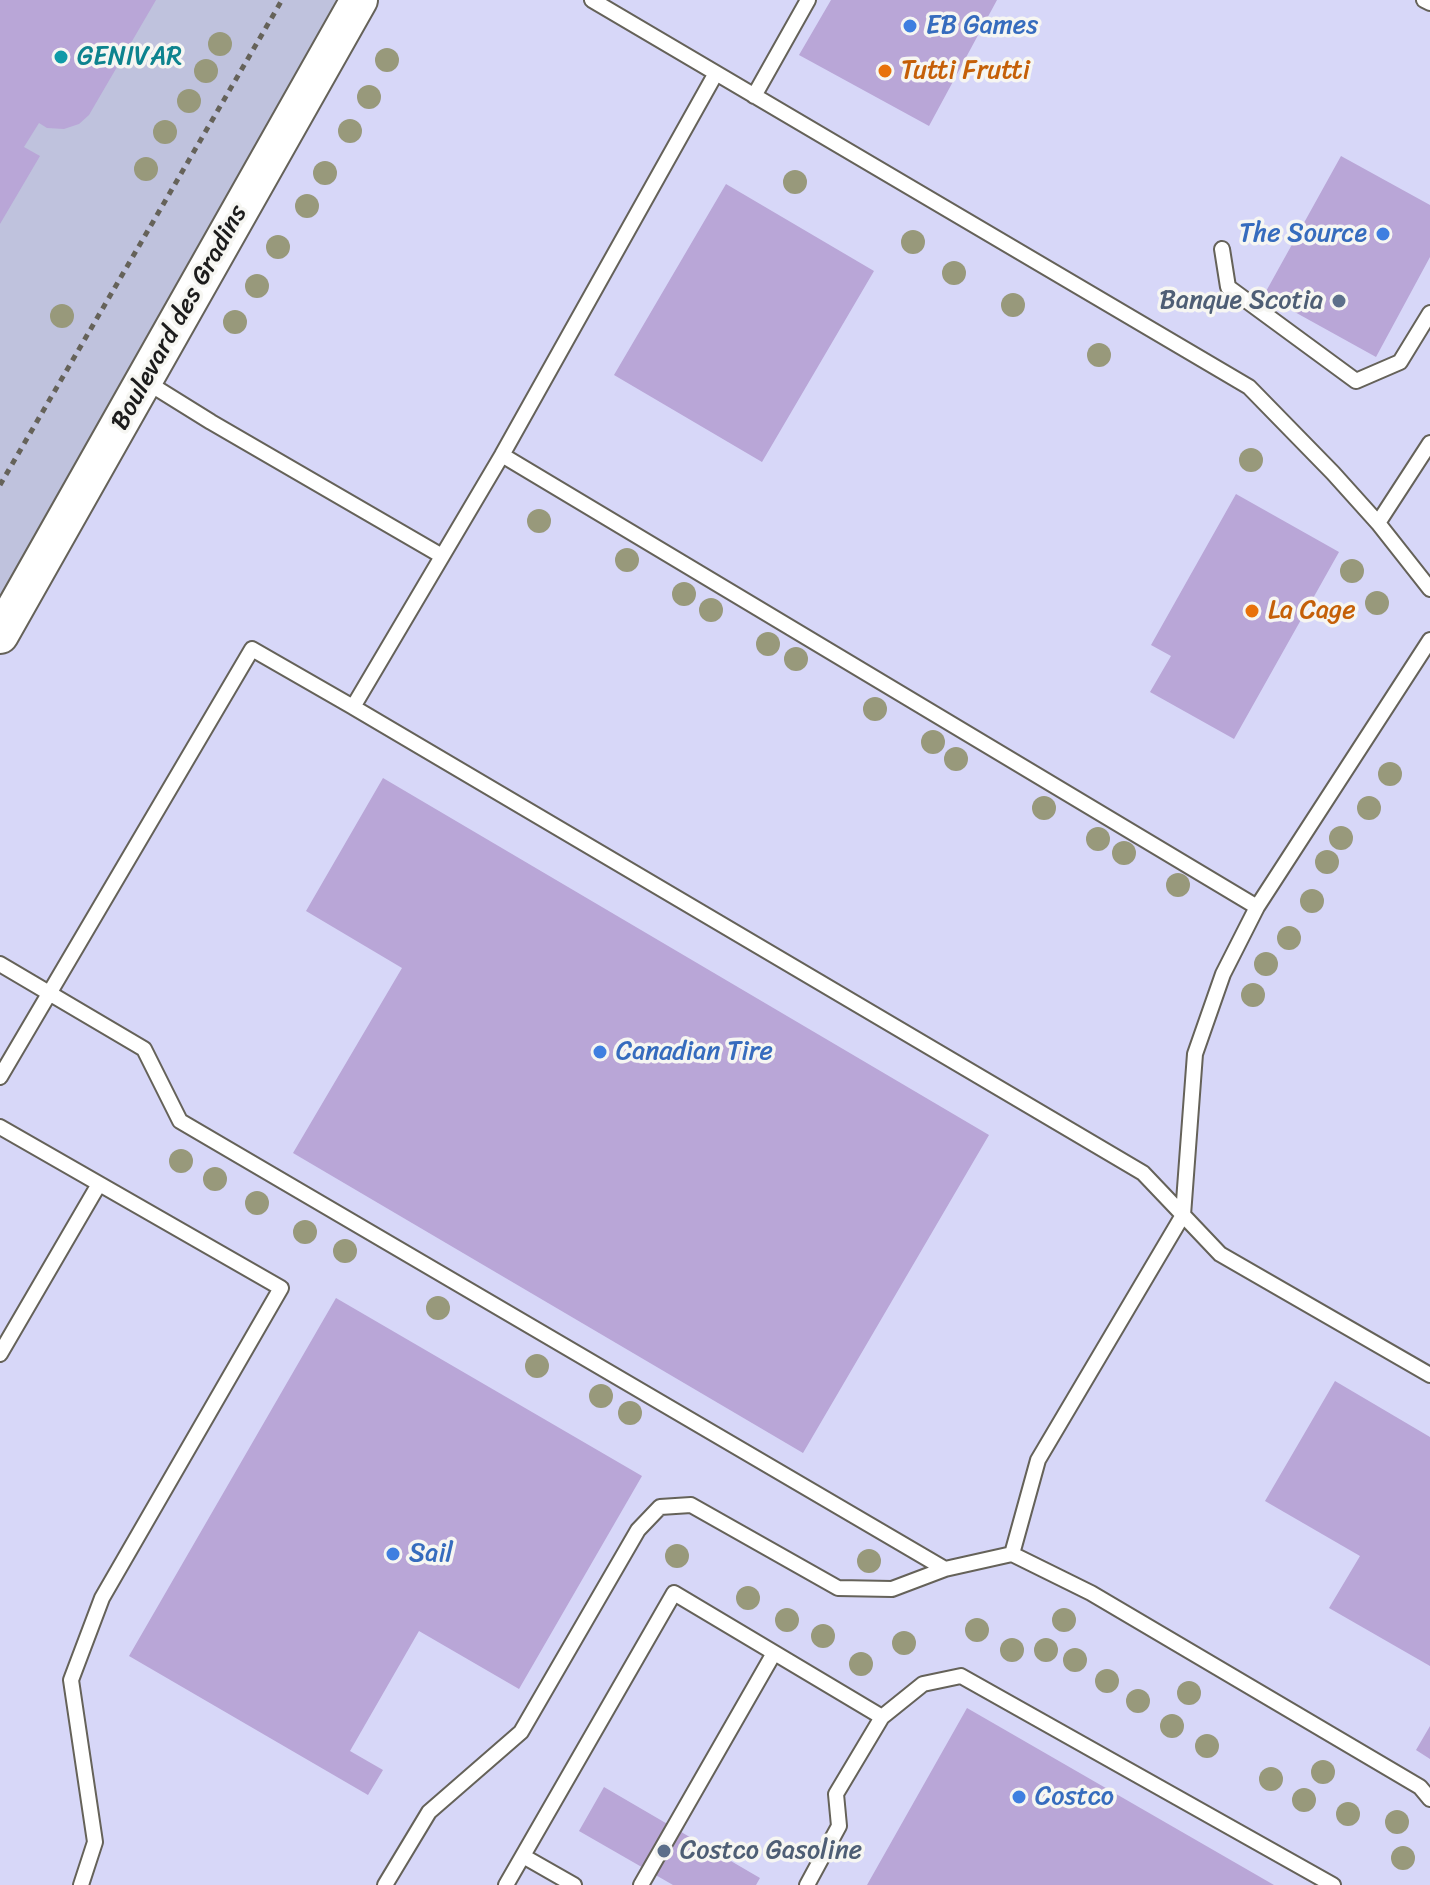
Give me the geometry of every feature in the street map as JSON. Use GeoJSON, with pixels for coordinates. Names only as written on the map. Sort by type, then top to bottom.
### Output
{"type":"FeatureCollection","features":[{"type":"Feature","properties":{"kind":"street","name":"Boulevard des Gradins"},"geometry":{"type":"LineString","coordinates":[[0,635],[359,0]]}},
{"type":"Feature","properties":{"kind":"lane"},"geometry":{"type":"LineString","coordinates":[[592,0],[1249,387],[1378,523],[1430,589]]}},
{"type":"Feature","properties":{"kind":"lane"},"geometry":{"type":"LineString","coordinates":[[754,96],[808,0]]}},
{"type":"Feature","properties":{"kind":"lane"},"geometry":{"type":"LineString","coordinates":[[1424,0],[1430,3]]}},
{"type":"Feature","properties":{"kind":"lane"},"geometry":{"type":"LineString","coordinates":[[353,707],[502,455],[716,73]]}},
{"type":"Feature","properties":{"kind":"lane"},"geometry":{"type":"LineString","coordinates":[[1222,249],[1228,287],[1356,381],[1400,362],[1430,313]]}},
{"type":"Feature","properties":{"kind":"lane"},"geometry":{"type":"LineString","coordinates":[[145,381],[442,556]]}},
{"type":"Feature","properties":{"kind":"lane"},"geometry":{"type":"LineString","coordinates":[[1378,523],[1430,443]]}},
{"type":"Feature","properties":{"kind":"lane"},"geometry":{"type":"LineString","coordinates":[[502,455],[1257,907]]}},
{"type":"Feature","properties":{"kind":"lane"},"geometry":{"type":"LineString","coordinates":[[1012,1554],[1038,1460],[1183,1215],[1195,1054],[1223,974],[1257,907],[1430,640]]}},
{"type":"Feature","properties":{"kind":"lane"},"geometry":{"type":"LineString","coordinates":[[0,1077],[252,649],[1143,1173],[1220,1254],[1428,1370]]}},
{"type":"Feature","properties":{"kind":"lane"},"geometry":{"type":"LineString","coordinates":[[0,964],[144,1049],[180,1121],[945,1569]]}},
{"type":"Feature","properties":{"kind":"lane"},"geometry":{"type":"LineString","coordinates":[[0,1127],[281,1288],[102,1598],[71,1680],[95,1842],[81,1885]]}},
{"type":"Feature","properties":{"kind":"lane"},"geometry":{"type":"LineString","coordinates":[[0,1354],[99,1184]]}},
{"type":"Feature","properties":{"kind":"lane"},"geometry":{"type":"LineString","coordinates":[[385,1885],[429,1812],[521,1732],[638,1530],[660,1507],[691,1505],[838,1588],[892,1589],[945,1569],[1012,1554],[1091,1593],[1420,1787],[1430,1799]]}},
{"type":"Feature","properties":{"kind":"lane"},"geometry":{"type":"LineString","coordinates":[[506,1885],[674,1593],[882,1717]]}},
{"type":"Feature","properties":{"kind":"lane"},"geometry":{"type":"LineString","coordinates":[[641,1885],[774,1653]]}},
{"type":"Feature","properties":{"kind":"lane"},"geometry":{"type":"LineString","coordinates":[[807,1885],[839,1826],[836,1794],[882,1717],[923,1684],[961,1676],[1333,1885]]}},
{"type":"Feature","properties":{"kind":"lane"},"geometry":{"type":"LineString","coordinates":[[523,1856],[574,1885]]}},
{"type":"Feature","properties":{"kind":"path"},"geometry":{"type":"LineString","coordinates":[[0,485],[282,0]]}},
{"type":"Feature","properties":{"kind":"shaded area"},"geometry":{"type":"Polygon","coordinates":[[[0,0],[1430,0],[1430,1885],[0,1885],[0,0]]]}},
{"type":"Feature","properties":{"kind":"shaded area"},"geometry":{"type":"Polygon","coordinates":[[[0,0],[359,0],[0,634],[0,0]]]}},
{"type":"Feature","properties":{"kind":"building","name":"GENIVAR"},"geometry":{"type":"Polygon","coordinates":[[[0,0],[156,0],[89,115],[79,124],[64,129],[47,128],[39,123],[24,147],[40,156],[0,224],[0,0]]]}},
{"type":"Feature","properties":{"kind":"building"},"geometry":{"type":"Polygon","coordinates":[[[831,0],[997,0],[929,126],[799,55],[831,0]]]}},
{"type":"Feature","properties":{"kind":"building"},"geometry":{"type":"Polygon","coordinates":[[[1341,156],[1430,205],[1430,257],[1376,357],[1264,295],[1341,156]]]}},
{"type":"Feature","properties":{"kind":"building"},"geometry":{"type":"Polygon","coordinates":[[[726,184],[874,271],[762,462],[614,375],[726,184]]]}},
{"type":"Feature","properties":{"kind":"building"},"geometry":{"type":"Polygon","coordinates":[[[1236,494],[1339,552],[1234,739],[1150,692],[1171,656],[1151,645],[1236,494]]]}},
{"type":"Feature","properties":{"kind":"building","name":"Canadian Tire"},"geometry":{"type":"Polygon","coordinates":[[[383,778],[989,1135],[803,1453],[293,1153],[402,968],[306,911],[383,778]]]}},
{"type":"Feature","properties":{"kind":"building","name":"Sail"},"geometry":{"type":"Polygon","coordinates":[[[336,1298],[642,1476],[519,1689],[419,1631],[350,1751],[383,1770],[368,1795],[129,1656],[336,1298]]]}},
{"type":"Feature","properties":{"kind":"building"},"geometry":{"type":"Polygon","coordinates":[[[1335,1381],[1430,1437],[1430,1666],[1329,1608],[1360,1556],[1265,1501],[1335,1381]]]}},
{"type":"Feature","properties":{"kind":"building","name":"Costco"},"geometry":{"type":"Polygon","coordinates":[[[967,1708],[1274,1885],[867,1885],[967,1708]]]}},
{"type":"Feature","properties":{"kind":"building"},"geometry":{"type":"Polygon","coordinates":[[[1430,1726],[1430,1759],[1416,1750],[1430,1726]]]}},
{"type":"Feature","properties":{"kind":"building","name":"Costco Gasoline"},"geometry":{"type":"Polygon","coordinates":[[[604,1787],[760,1878],[756,1885],[673,1885],[579,1831],[604,1787]]]}},
{"type":"Feature","properties":{"kind":"place","name":"EB Games"},"geometry":{"type":"Point","coordinates":[910,26]}},
{"type":"Feature","properties":{"kind":"place","name":"GENIVAR"},"geometry":{"type":"Point","coordinates":[61,57]}},
{"type":"Feature","properties":{"kind":"place","name":"Tutti Frutti"},"geometry":{"type":"Point","coordinates":[885,71]}},
{"type":"Feature","properties":{"kind":"place","name":"The Source"},"geometry":{"type":"Point","coordinates":[1383,234]}},
{"type":"Feature","properties":{"kind":"place","name":"Banque Scotia"},"geometry":{"type":"Point","coordinates":[1339,301]}},
{"type":"Feature","properties":{"kind":"place","name":"La Cage"},"geometry":{"type":"Point","coordinates":[1252,611]}},
{"type":"Feature","properties":{"kind":"place","name":"Canadian Tire"},"geometry":{"type":"Point","coordinates":[600,1052]}},
{"type":"Feature","properties":{"kind":"place","name":"Sail"},"geometry":{"type":"Point","coordinates":[393,1554]}},
{"type":"Feature","properties":{"kind":"place","name":"Costco"},"geometry":{"type":"Point","coordinates":[1019,1797]}},
{"type":"Feature","properties":{"kind":"place","name":"Costco Gasoline"},"geometry":{"type":"Point","coordinates":[664,1851]}}]}
